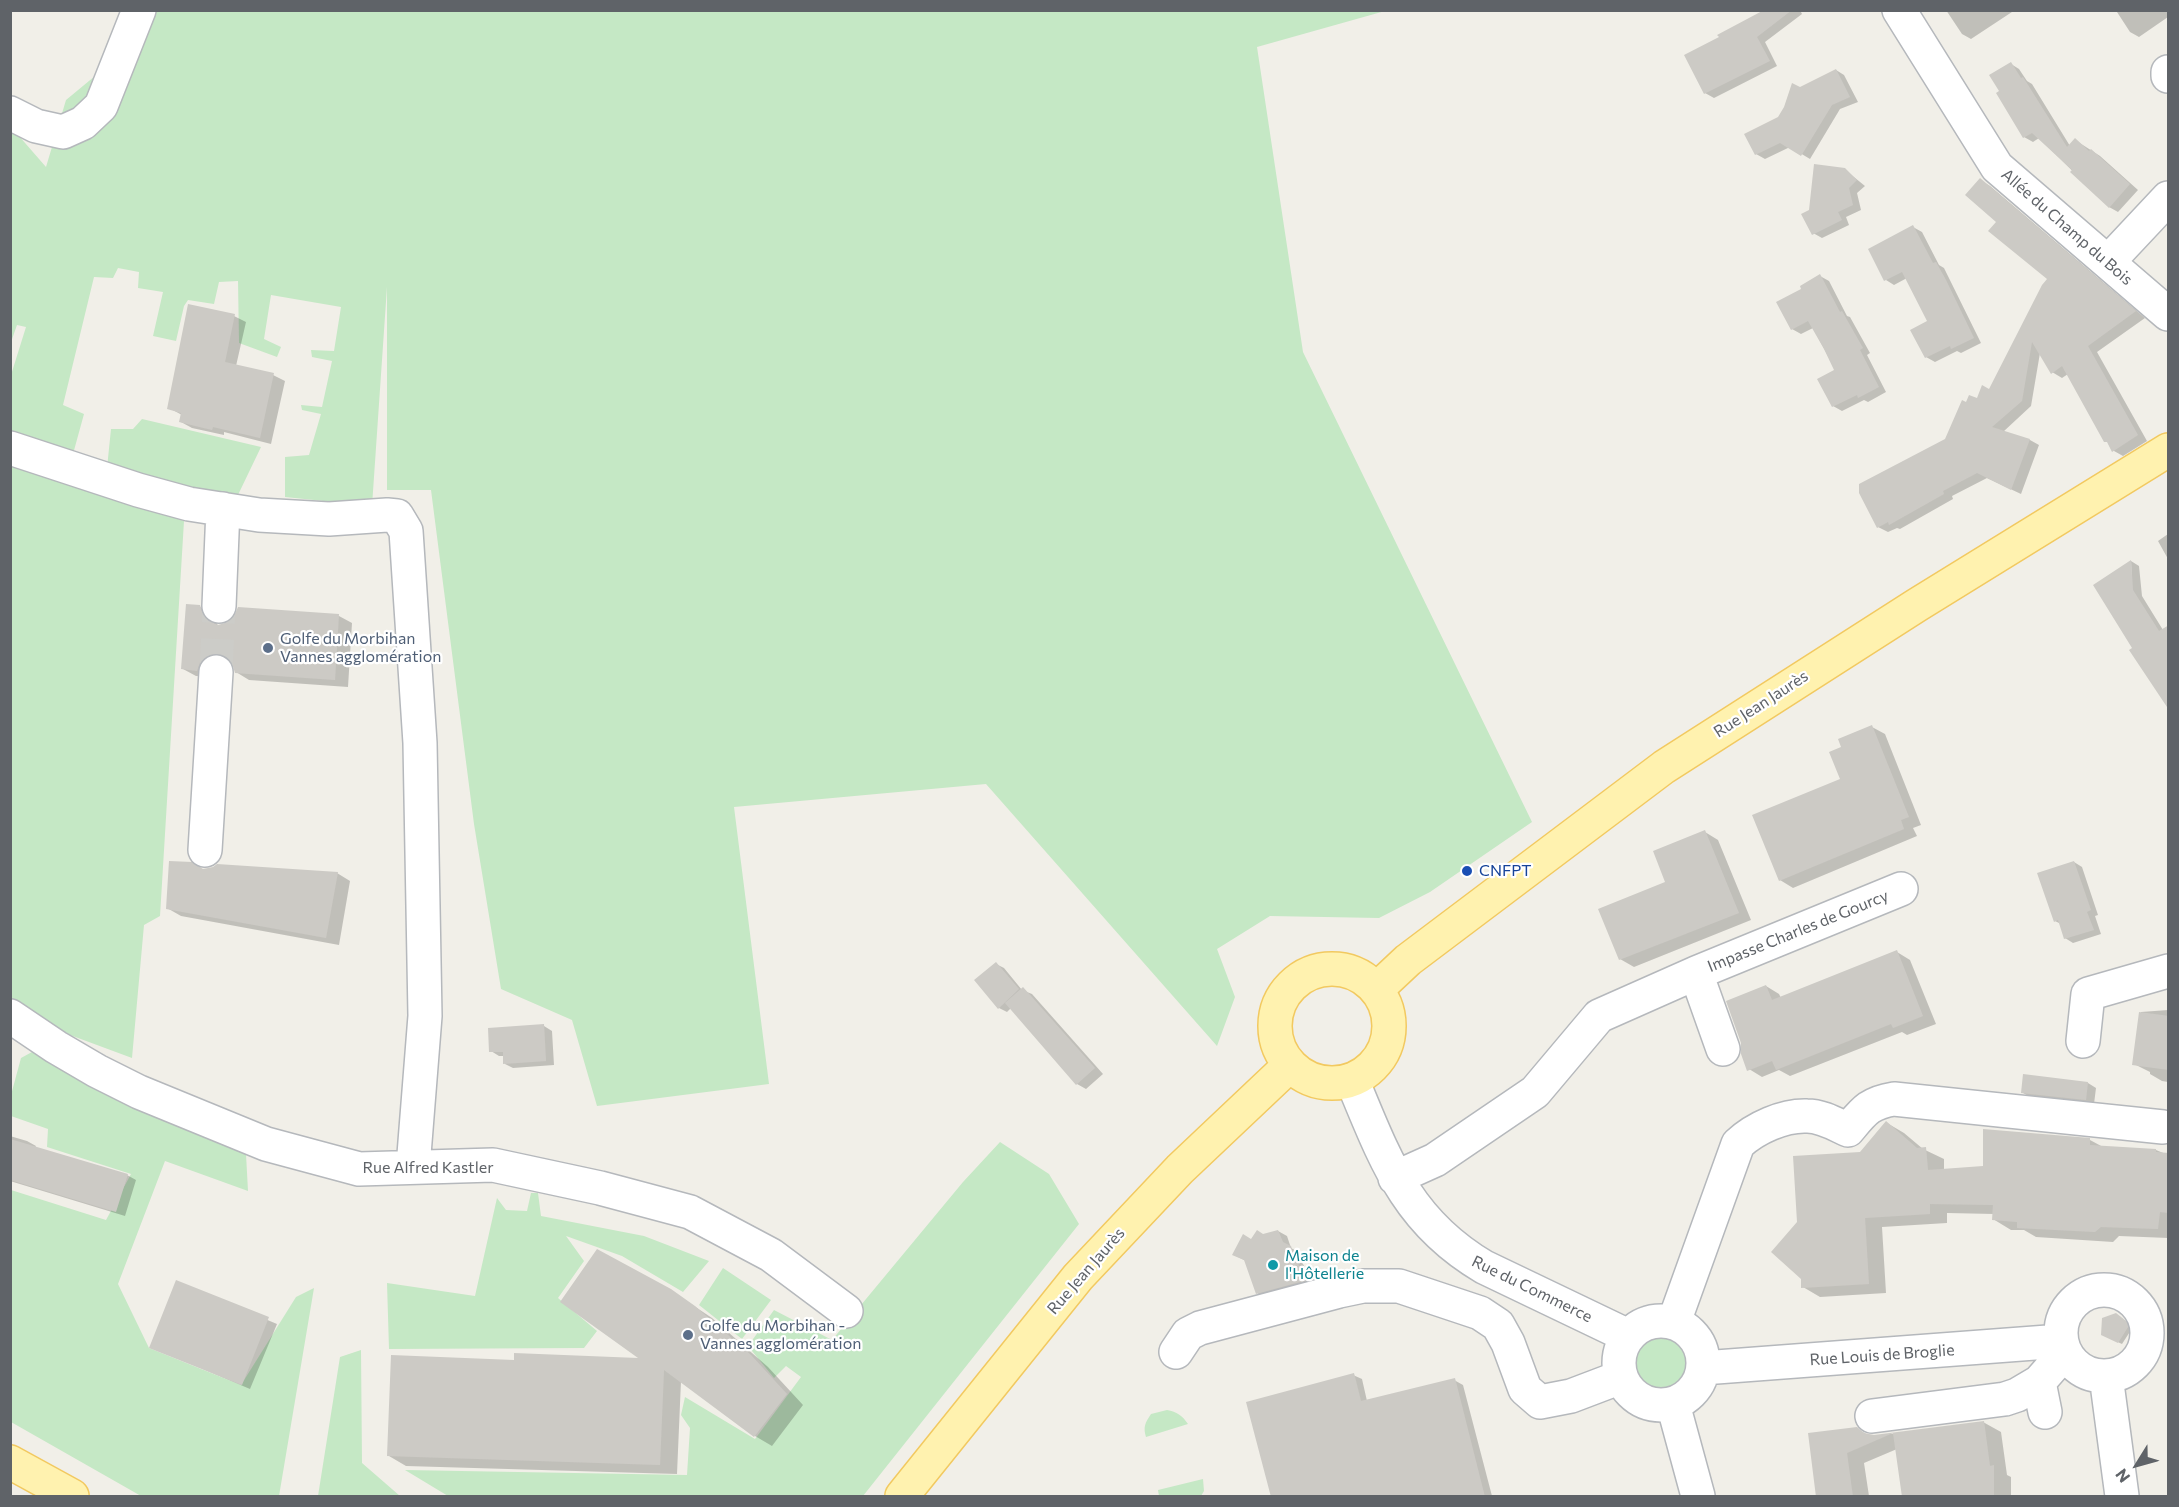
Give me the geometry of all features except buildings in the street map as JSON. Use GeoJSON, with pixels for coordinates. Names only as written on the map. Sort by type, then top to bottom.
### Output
{"type":"FeatureCollection","features":[{"type":"Feature","properties":{"kind":"main road","name":"Rue Jean Jaurès"},"geometry":{"type":"LineString","coordinates":[[1376,990],[1417,954],[1664,766],[1809,673],[2169,450]]}},
{"type":"Feature","properties":{"kind":"main road"},"geometry":{"type":"LineString","coordinates":[[1328,969],[1346,970],[1362,978],[1376,990],[1385,1006],[1389,1023],[1387,1041],[1380,1057],[1368,1071],[1352,1080],[1336,1083],[1319,1082],[1304,1076],[1290,1065],[1280,1050],[1275,1033],[1276,1014],[1282,997],[1294,983],[1310,973],[1328,969]]}},
{"type":"Feature","properties":{"kind":"main road","name":"Rue Jean Jaurès"},"geometry":{"type":"LineString","coordinates":[[902,1497],[1078,1276],[1180,1169],[1290,1065]]}},
{"type":"Feature","properties":{"kind":"main road"},"geometry":{"type":"LineString","coordinates":[[10,1462],[72,1497]]}},
{"type":"Feature","properties":{"kind":"street"},"geometry":{"type":"LineString","coordinates":[[10,113],[36,126],[63,132],[83,123],[101,106],[139,10]]}},
{"type":"Feature","properties":{"kind":"street","name":"Allée du Champ du Bois"},"geometry":{"type":"LineString","coordinates":[[1899,10],[1997,167],[2169,314]]}},
{"type":"Feature","properties":{"kind":"street"},"geometry":{"type":"LineString","coordinates":[[2108,262],[2169,198]]}},
{"type":"Feature","properties":{"kind":"street"},"geometry":{"type":"LineString","coordinates":[[10,448],[138,490],[189,504],[259,515],[329,519],[387,514],[397,516],[406,531],[420,743],[425,1016],[413,1167]]}},
{"type":"Feature","properties":{"kind":"street"},"geometry":{"type":"LineString","coordinates":[[219,606],[223,509]]}},
{"type":"Feature","properties":{"kind":"street"},"geometry":{"type":"LineString","coordinates":[[205,850],[216,672]]}},
{"type":"Feature","properties":{"kind":"street","name":"Impasse Charles de Gourcy"},"geometry":{"type":"LineString","coordinates":[[1395,1178],[1435,1160],[1535,1092],[1599,1016],[1696,973],[1901,889]]}},
{"type":"Feature","properties":{"kind":"street"},"geometry":{"type":"LineString","coordinates":[[2083,1041],[2088,994],[2169,971]]}},
{"type":"Feature","properties":{"kind":"street","name":"Impasse Charles de Gourcy"},"geometry":{"type":"LineString","coordinates":[[1696,973],[1723,1048]]}},
{"type":"Feature","properties":{"kind":"street","name":"Rue Alfred Kastler"},"geometry":{"type":"LineString","coordinates":[[10,1016],[97,1071],[139,1092],[266,1144],[359,1169],[493,1165],[600,1188],[690,1212],[771,1255],[846,1311]]}},
{"type":"Feature","properties":{"kind":"street","name":"Rue du Commerce"},"geometry":{"type":"LineString","coordinates":[[1352,1080],[1395,1178],[1428,1223],[1464,1255],[1484,1267],[1629,1336]]}},
{"type":"Feature","properties":{"kind":"street"},"geometry":{"type":"LineString","coordinates":[[1674,1322],[1738,1144],[1755,1131],[1784,1120],[1807,1116],[1825,1119],[1848,1130],[1863,1113],[1878,1102],[1894,1099],[2163,1127]]}},
{"type":"Feature","properties":{"kind":"street"},"geometry":{"type":"LineString","coordinates":[[1176,1352],[1188,1334],[1200,1328],[1339,1291],[1363,1286],[1400,1286],[1480,1313],[1498,1325],[1508,1343],[1525,1389],[1540,1402],[1571,1396],[1621,1377]]}},
{"type":"Feature","properties":{"kind":"street"},"geometry":{"type":"LineString","coordinates":[[1872,1416],[2005,1399],[2017,1395],[2042,1397],[2063,1347],[2061,1324],[2073,1303],[2083,1295],[2095,1290],[2112,1289],[2127,1296],[2140,1307],[2148,1323],[2145,1351],[2133,1365],[2121,1373],[2106,1376],[2091,1374],[2077,1368],[2063,1347]]}},
{"type":"Feature","properties":{"kind":"street"},"geometry":{"type":"LineString","coordinates":[[1660,1320],[1674,1322],[1687,1329],[1697,1340],[1702,1354],[1703,1368],[1699,1383],[1690,1395],[1673,1404],[1650,1404],[1637,1399],[1627,1389],[1621,1377],[1618,1362],[1621,1348],[1629,1336],[1641,1325],[1660,1320]]}},
{"type":"Feature","properties":{"kind":"street","name":"Rue Louis de Broglie"},"geometry":{"type":"LineString","coordinates":[[1703,1368],[2063,1347]]}},
{"type":"Feature","properties":{"kind":"street"},"geometry":{"type":"LineString","coordinates":[[2106,1376],[2122,1497]]}},
{"type":"Feature","properties":{"kind":"street"},"geometry":{"type":"LineString","coordinates":[[1673,1404],[1698,1497]]}},
{"type":"Feature","properties":{"kind":"green space"},"geometry":{"type":"Polygon","coordinates":[[[122,11],[1385,11],[1257,47],[1303,352],[1532,822],[1430,892],[1379,918],[1270,916],[1217,949],[1235,997],[1217,1046],[986,784],[734,807],[769,1084],[597,1106],[572,1020],[501,989],[474,824],[431,490],[387,490],[387,287],[372,506],[285,497],[285,457],[309,455],[321,414],[302,410],[301,405],[322,407],[332,361],[312,357],[311,350],[334,351],[341,307],[271,295],[264,339],[281,347],[277,357],[239,343],[238,281],[219,282],[214,304],[188,300],[184,306],[176,341],[153,336],[163,292],[138,288],[139,272],[118,268],[113,278],[94,277],[63,405],[84,414],[73,454],[11,432],[11,375],[26,327],[17,325],[11,342],[11,130],[12,128],[46,167],[66,100],[95,76],[122,11]]]}},
{"type":"Feature","properties":{"kind":"green space"},"geometry":{"type":"Polygon","coordinates":[[[142,419],[261,447],[237,497],[176,486],[107,468],[111,429],[133,429],[142,419]]]}},
{"type":"Feature","properties":{"kind":"green space"},"geometry":{"type":"Polygon","coordinates":[[[10,460],[184,521],[160,916],[144,925],[132,1058],[70,1035],[11,998],[10,460]]]}},
{"type":"Feature","properties":{"kind":"green space"},"geometry":{"type":"Polygon","coordinates":[[[32,1052],[116,1098],[246,1154],[248,1191],[165,1161],[118,1284],[149,1348],[241,1385],[296,1297],[314,1288],[279,1496],[141,1496],[11,1422],[11,1190],[106,1220],[131,1174],[47,1147],[48,1129],[11,1116],[11,1095],[21,1058],[32,1052]]]}},
{"type":"Feature","properties":{"kind":"green space"},"geometry":{"type":"Polygon","coordinates":[[[1000,1142],[1049,1174],[1079,1224],[863,1496],[448,1496],[405,1470],[687,1475],[690,1428],[681,1415],[685,1397],[755,1439],[801,1377],[786,1366],[774,1378],[748,1346],[774,1310],[832,1340],[963,1182],[1000,1142]]]}},
{"type":"Feature","properties":{"kind":"green space"},"geometry":{"type":"Polygon","coordinates":[[[531,1193],[538,1193],[541,1216],[644,1236],[709,1261],[683,1292],[622,1256],[566,1236],[584,1261],[558,1298],[597,1331],[584,1348],[389,1349],[387,1283],[475,1296],[497,1198],[506,1210],[527,1211],[531,1193]]]}},
{"type":"Feature","properties":{"kind":"green space"},"geometry":{"type":"Polygon","coordinates":[[[723,1268],[771,1300],[742,1339],[699,1305],[723,1268]]]}},
{"type":"Feature","properties":{"kind":"green space"},"geometry":{"type":"Polygon","coordinates":[[[1660,1332],[1678,1337],[1683,1341],[1687,1346],[1692,1364],[1687,1382],[1683,1387],[1678,1391],[1660,1396],[1642,1391],[1637,1387],[1633,1382],[1628,1364],[1633,1346],[1637,1341],[1642,1337],[1660,1332]]]}},
{"type":"Feature","properties":{"kind":"green space"},"geometry":{"type":"Polygon","coordinates":[[[361,1350],[362,1463],[400,1496],[318,1496],[340,1357],[361,1350]]]}},
{"type":"Feature","properties":{"kind":"green space"},"geometry":{"type":"Polygon","coordinates":[[[1167,1410],[1179,1414],[1188,1424],[1146,1437],[1145,1425],[1151,1414],[1167,1410]]]}},
{"type":"Feature","properties":{"kind":"green space"},"geometry":{"type":"Polygon","coordinates":[[[1203,1479],[1204,1491],[1201,1496],[1159,1496],[1158,1490],[1203,1479]]]}},
{"type":"Feature","properties":{"kind":"tunnel"},"geometry":{"type":"LineString","coordinates":[[216,672],[219,606]]}},
{"type":"Feature","properties":{"kind":"place","name":"Golfe du Morbihan Vannes agglomération"},"geometry":{"type":"Point","coordinates":[268,648]}},
{"type":"Feature","properties":{"kind":"place","name":"CNFPT"},"geometry":{"type":"Point","coordinates":[1467,871]}},
{"type":"Feature","properties":{"kind":"place","name":"Maison de l'Hôtellerie"},"geometry":{"type":"Point","coordinates":[1273,1265]}},
{"type":"Feature","properties":{"kind":"place","name":"Golfe du Morbihan - Vannes agglomération"},"geometry":{"type":"Point","coordinates":[688,1335]}}]}
